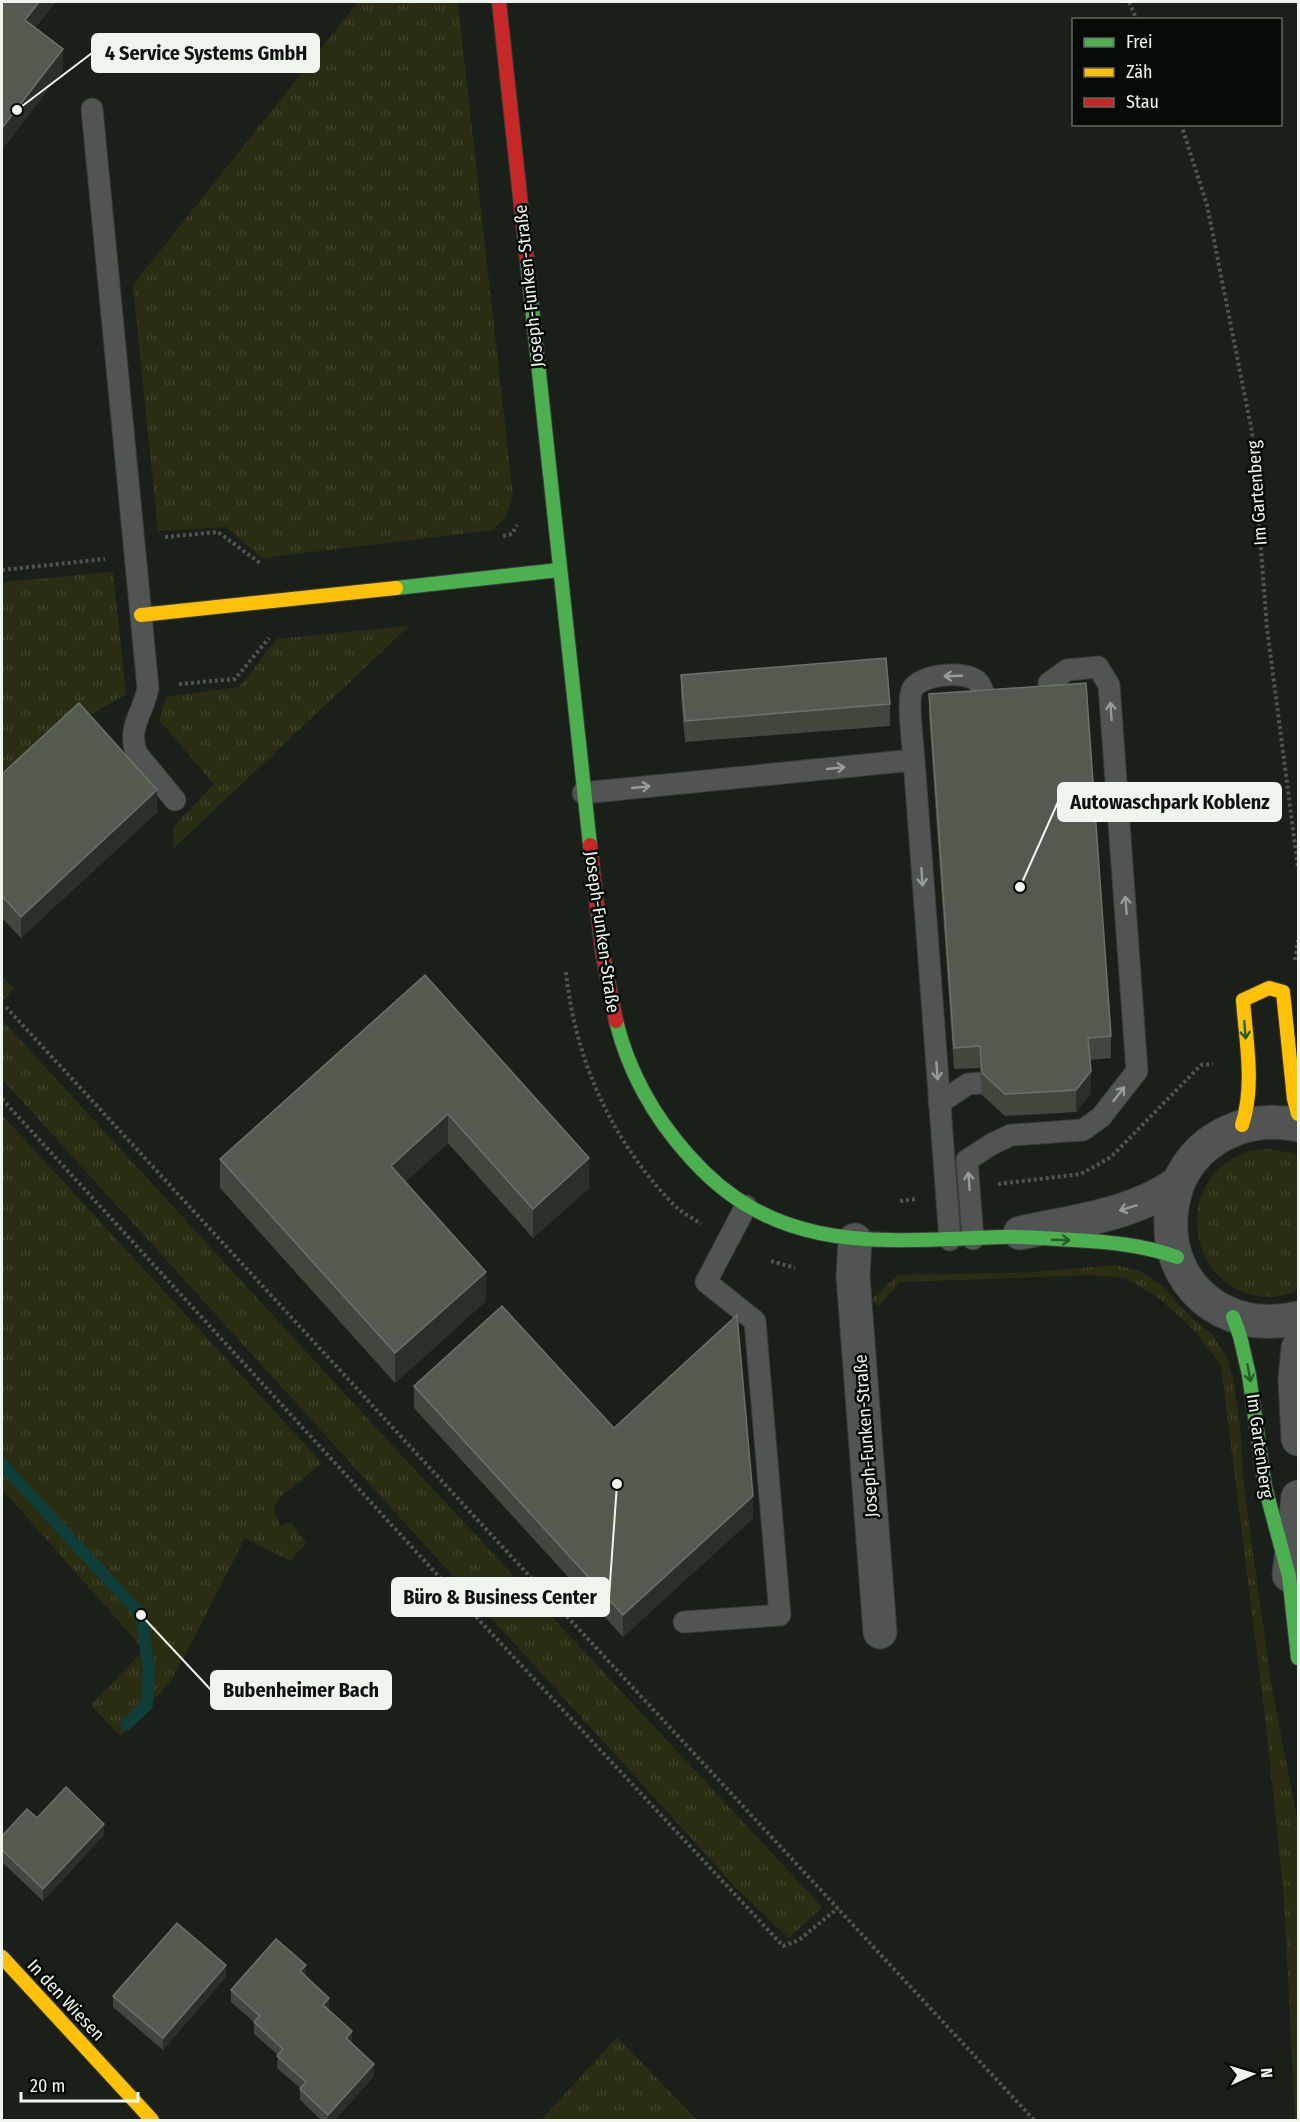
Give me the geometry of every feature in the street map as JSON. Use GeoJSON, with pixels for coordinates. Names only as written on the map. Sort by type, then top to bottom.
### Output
{"type":"FeatureCollection","features":[{"type":"Feature","properties":{"kind":"street","name":"Joseph-Funken-Straße"},"geometry":{"type":"LineString","coordinates":[[499,2],[583,793],[606,972],[615,1020],[629,1064],[650,1106],[672,1136],[707,1175],[746,1206],[801,1230],[826,1237],[855,1240],[988,1238],[1126,1242],[1156,1248],[1177,1257]]}},
{"type":"Feature","properties":{"kind":"street"},"geometry":{"type":"LineString","coordinates":[[141,615],[559,570]]}},
{"type":"Feature","properties":{"kind":"street"},"geometry":{"type":"LineString","coordinates":[[1242,1125],[1248,1107],[1250,1087],[1243,1000],[1269,988],[1283,992],[1294,1099],[1299,1114]]}},
{"type":"Feature","properties":{"kind":"street"},"geometry":{"type":"LineString","coordinates":[[1299,1125],[1262,1121],[1242,1125],[1204,1147],[1190,1163],[1179,1182],[1172,1206],[1171,1232],[1185,1278],[1198,1294],[1213,1306],[1233,1317],[1257,1321],[1282,1322],[1299,1318]]}},
{"type":"Feature","properties":{"kind":"street","name":"Joseph-Funken-Straße"},"geometry":{"type":"LineString","coordinates":[[988,1238],[1129,1208],[1161,1195],[1179,1182]]}},
{"type":"Feature","properties":{"kind":"street","name":"Joseph-Funken-Straße"},"geometry":{"type":"LineString","coordinates":[[855,1240],[854,1276],[880,1632]]}},
{"type":"Feature","properties":{"kind":"street","name":"Im Gartenberg"},"geometry":{"type":"LineString","coordinates":[[1233,1317],[1248,1365],[1268,1506],[1289,1575],[1299,1658]]}},
{"type":"Feature","properties":{"kind":"street"},"geometry":{"type":"LineString","coordinates":[[1299,1348],[1295,1380],[1299,1439]]}},
{"type":"Feature","properties":{"kind":"street","name":"Im Gartenberg"},"geometry":{"type":"LineString","coordinates":[[1289,1575],[1299,1497]]}},
{"type":"Feature","properties":{"kind":"street","name":"In den Wiesen"},"geometry":{"type":"LineString","coordinates":[[2,1957],[152,2121]]}},
{"type":"Feature","properties":{"kind":"lane"},"geometry":{"type":"LineString","coordinates":[[92,109],[148,688],[146,701],[135,721],[132,733],[133,745],[137,754],[175,800]]}},
{"type":"Feature","properties":{"kind":"lane"},"geometry":{"type":"LineString","coordinates":[[988,1238],[968,1160],[1011,1135],[1083,1130],[1101,1117],[1137,1071],[1109,685],[1098,667],[1067,670],[1049,683],[1051,707]]}},
{"type":"Feature","properties":{"kind":"lane"},"geometry":{"type":"LineString","coordinates":[[950,1240],[914,760],[912,689],[927,678],[968,676],[981,686],[985,712]]}},
{"type":"Feature","properties":{"kind":"lane"},"geometry":{"type":"LineString","coordinates":[[583,793],[914,760]]}},
{"type":"Feature","properties":{"kind":"lane"},"geometry":{"type":"LineString","coordinates":[[939,1103],[968,1084],[982,1083]]}},
{"type":"Feature","properties":{"kind":"lane"},"geometry":{"type":"LineString","coordinates":[[684,1622],[780,1615],[755,1321],[706,1282],[746,1206]]}},
{"type":"Feature","properties":{"kind":"path"},"geometry":{"type":"LineString","coordinates":[[1129,2],[1136,18]]}},
{"type":"Feature","properties":{"kind":"path","name":"Im Gartenberg"},"geometry":{"type":"LineString","coordinates":[[1181,126],[1207,205],[1252,432],[1267,628],[1299,868]]}},
{"type":"Feature","properties":{"kind":"path"},"geometry":{"type":"LineString","coordinates":[[499,538],[512,534],[519,518]]}},
{"type":"Feature","properties":{"kind":"path"},"geometry":{"type":"LineString","coordinates":[[2,570],[218,532],[259,563],[270,562]]}},
{"type":"Feature","properties":{"kind":"path"},"geometry":{"type":"LineString","coordinates":[[148,688],[235,679],[272,634]]}},
{"type":"Feature","properties":{"kind":"path"},"geometry":{"type":"LineString","coordinates":[[6,1007],[484,1528],[1034,2121]]}},
{"type":"Feature","properties":{"kind":"path"},"geometry":{"type":"LineString","coordinates":[[2,1099],[453,1592],[783,1946],[799,1940],[838,1908]]}},
{"type":"Feature","properties":{"kind":"green space"},"geometry":{"type":"Polygon","coordinates":[[[358,2],[454,2],[458,4],[513,497],[505,517],[493,530],[262,558],[226,527],[158,531],[133,285],[358,2]]]}},
{"type":"Feature","properties":{"kind":"green space"},"geometry":{"type":"Polygon","coordinates":[[[113,572],[126,694],[78,722],[2,790],[2,582],[113,572]]]}},
{"type":"Feature","properties":{"kind":"green space"},"geometry":{"type":"Polygon","coordinates":[[[409,626],[173,849],[174,826],[214,784],[159,720],[166,697],[239,687],[277,639],[409,626]]]}},
{"type":"Feature","properties":{"kind":"green space"},"geometry":{"type":"Polygon","coordinates":[[[2,976],[14,989],[2,1001],[2,976]]]}},
{"type":"Feature","properties":{"kind":"green space"},"geometry":{"type":"Polygon","coordinates":[[[2,1020],[378,1430],[822,1907],[789,1938],[740,1892],[2,1079],[2,1020]]]}},
{"type":"Feature","properties":{"kind":"green space"},"geometry":{"type":"Polygon","coordinates":[[[2,1115],[322,1463],[277,1500],[274,1510],[280,1526],[291,1522],[306,1543],[290,1561],[245,1538],[170,1682],[121,1737],[91,1705],[144,1650],[2,1489],[2,1115]]]}},
{"type":"Feature","properties":{"kind":"green space"},"geometry":{"type":"Polygon","coordinates":[[[1268,1149],[1294,1153],[1298,1156],[1298,1291],[1271,1297],[1243,1292],[1222,1279],[1206,1259],[1198,1236],[1198,1211],[1205,1188],[1221,1168],[1245,1153],[1268,1149]]]}},
{"type":"Feature","properties":{"kind":"green space"},"geometry":{"type":"Polygon","coordinates":[[[1116,1265],[1141,1271],[1162,1286],[1193,1319],[1212,1334],[1227,1358],[1233,1379],[1240,1426],[1244,1487],[1271,1684],[1298,1823],[1298,2120],[1295,2120],[1284,1898],[1266,1725],[1221,1365],[1194,1330],[1160,1299],[1126,1278],[1089,1275],[900,1282],[878,1307],[872,1299],[898,1275],[1020,1273],[1116,1265]]]}},
{"type":"Feature","properties":{"kind":"green space"},"geometry":{"type":"Polygon","coordinates":[[[617,2037],[697,2120],[541,2120],[617,2037]]]}},
{"type":"Feature","properties":{"kind":"building"},"geometry":{"type":"Polygon","coordinates":[[[2,2],[39,2],[25,20],[63,49],[2,128],[2,2]]]}},
{"type":"Feature","properties":{"kind":"building"},"geometry":{"type":"Polygon","coordinates":[[[886,658],[890,704],[685,721],[681,675],[886,658]]]}},
{"type":"Feature","properties":{"kind":"building"},"geometry":{"type":"Polygon","coordinates":[[[1086,683],[1111,1036],[1088,1038],[1091,1071],[1076,1090],[1005,1094],[982,1073],[980,1046],[954,1048],[929,694],[1086,683]]]}},
{"type":"Feature","properties":{"kind":"building"},"geometry":{"type":"Polygon","coordinates":[[[79,703],[157,790],[21,917],[2,896],[2,774],[79,703]]]}},
{"type":"Feature","properties":{"kind":"building"},"geometry":{"type":"Polygon","coordinates":[[[425,975],[589,1158],[533,1209],[448,1114],[391,1166],[486,1272],[395,1353],[220,1159],[425,975]]]}},
{"type":"Feature","properties":{"kind":"building"},"geometry":{"type":"Polygon","coordinates":[[[502,1306],[614,1428],[737,1315],[753,1496],[623,1615],[414,1386],[502,1306]]]}},
{"type":"Feature","properties":{"kind":"building"},"geometry":{"type":"Polygon","coordinates":[[[66,1787],[104,1824],[43,1889],[2,1850],[2,1836],[27,1809],[37,1818],[66,1787]]]}},
{"type":"Feature","properties":{"kind":"building"},"geometry":{"type":"Polygon","coordinates":[[[177,1923],[226,1965],[163,2038],[113,1996],[177,1923]]]}},
{"type":"Feature","properties":{"kind":"building"},"geometry":{"type":"Polygon","coordinates":[[[276,1939],[306,1965],[300,1971],[329,1998],[323,2005],[352,2031],[346,2038],[374,2064],[328,2115],[300,2089],[306,2082],[277,2056],[283,2049],[254,2022],[260,2016],[231,1990],[276,1939]]]}},
{"type":"Feature","properties":{"kind":"waterway"},"geometry":{"type":"LineString","coordinates":[[2,1464],[141,1615],[149,1669],[147,1705],[126,1725]]}},
{"type":"Feature","properties":{"kind":"traffic: fast"},"geometry":{"type":"LineString","coordinates":[[527,261],[590,845]]}},
{"type":"Feature","properties":{"kind":"traffic: fast"},"geometry":{"type":"LineString","coordinates":[[396,588],[559,570]]}},
{"type":"Feature","properties":{"kind":"traffic: fast"},"geometry":{"type":"LineString","coordinates":[[616,1021],[621,1040],[644,1093],[664,1125],[689,1156],[723,1188],[758,1211],[795,1227],[833,1236],[873,1239],[1029,1237],[1113,1243],[1177,1257]]}},
{"type":"Feature","properties":{"kind":"traffic: fast"},"geometry":{"type":"LineString","coordinates":[[1233,1317],[1249,1375],[1265,1487],[1289,1576],[1298,1658]]}},
{"type":"Feature","properties":{"kind":"traffic: slow"},"geometry":{"type":"LineString","coordinates":[[141,615],[396,588]]}},
{"type":"Feature","properties":{"kind":"traffic: slow"},"geometry":{"type":"LineString","coordinates":[[1242,1125],[1249,1079],[1243,1000],[1269,988],[1283,992],[1294,1099],[1298,1114]]}},
{"type":"Feature","properties":{"kind":"traffic: slow"},"geometry":{"type":"LineString","coordinates":[[2,1957],[152,2120]]}},
{"type":"Feature","properties":{"kind":"traffic: jam"},"geometry":{"type":"LineString","coordinates":[[499,2],[527,261]]}},
{"type":"Feature","properties":{"kind":"traffic: jam"},"geometry":{"type":"LineString","coordinates":[[590,845],[602,950],[616,1021]]}},
{"type":"Feature","properties":{"kind":"place","name":"4 Service Systems GmbH"},"geometry":{"type":"Point","coordinates":[17,110]}},
{"type":"Feature","properties":{"kind":"place","name":"Autowaschpark Koblenz"},"geometry":{"type":"Point","coordinates":[1020,887]}},
{"type":"Feature","properties":{"kind":"place","name":"Büro & Business Center"},"geometry":{"type":"Point","coordinates":[617,1484]}},
{"type":"Feature","properties":{"kind":"place","name":"Bubenheimer Bach"},"geometry":{"type":"Point","coordinates":[141,1615]}}]}
